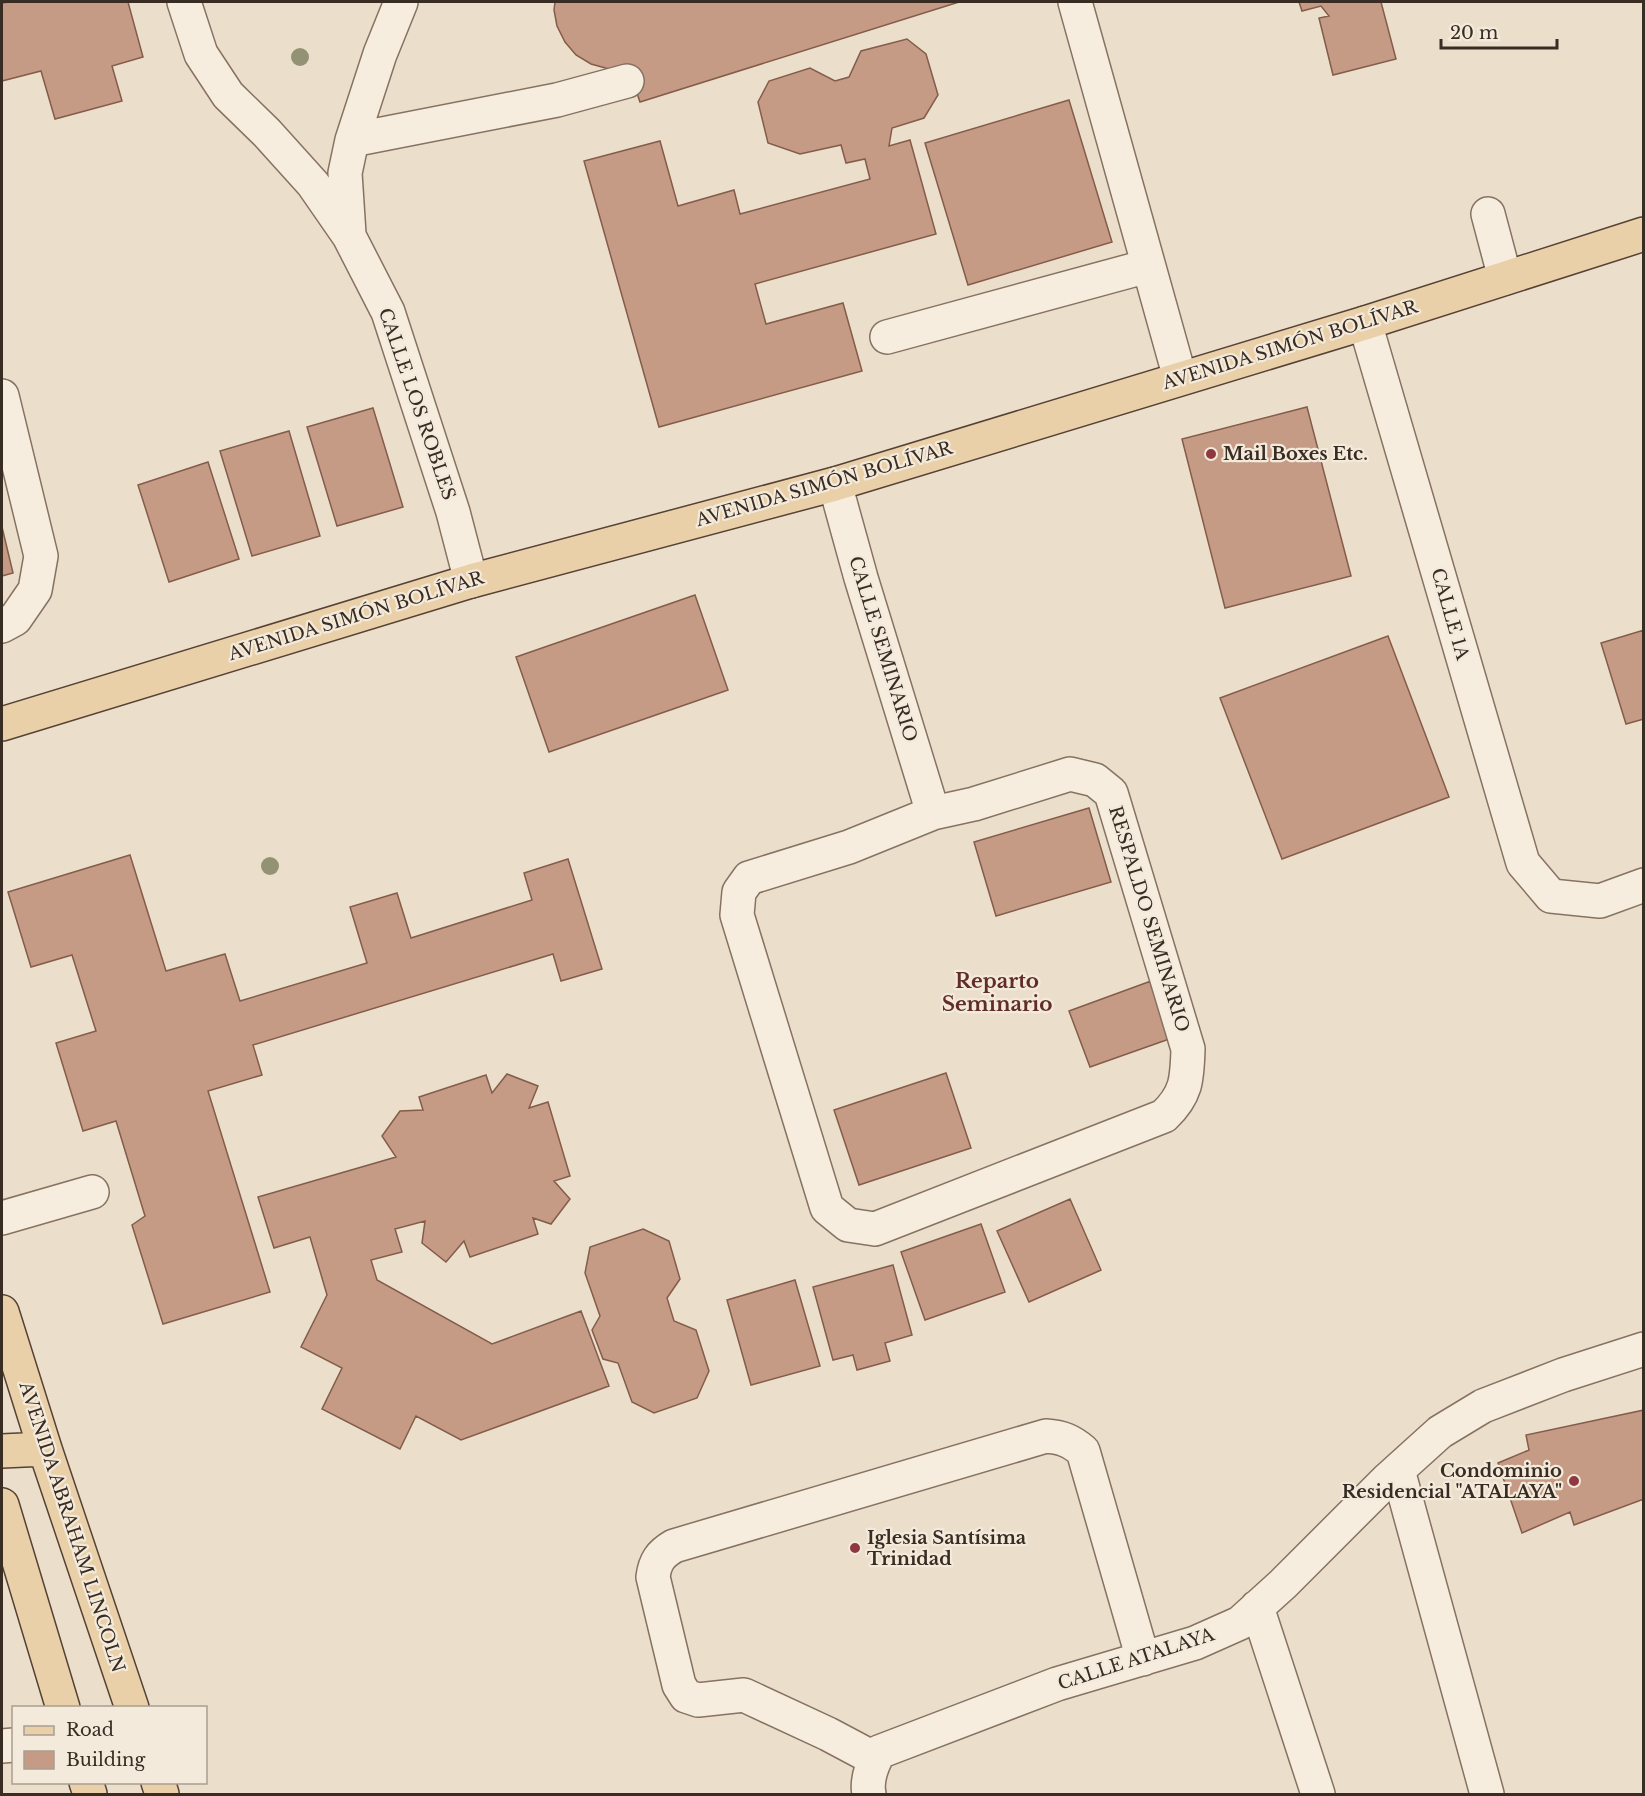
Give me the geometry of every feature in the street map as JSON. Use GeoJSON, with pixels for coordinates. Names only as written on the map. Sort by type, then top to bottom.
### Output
{"type":"FeatureCollection","features":[{"type":"Feature","properties":{"kind":"main road","name":"AVENIDA SIMÓN BOLÍVAR"},"geometry":{"type":"LineString","coordinates":[[2,724],[471,580],[835,484],[1365,323],[1644,234]]}},
{"type":"Feature","properties":{"kind":"main road","name":"AVENIDA ABRAHAM LINCOLN"},"geometry":{"type":"LineString","coordinates":[[2,1312],[45,1449],[132,1706]]}},
{"type":"Feature","properties":{"kind":"main road"},"geometry":{"type":"LineString","coordinates":[[2,1451],[45,1449]]}},
{"type":"Feature","properties":{"kind":"main road"},"geometry":{"type":"LineString","coordinates":[[2,1505],[63,1706]]}},
{"type":"Feature","properties":{"kind":"street","name":"CALLE LOS ROBLES"},"geometry":{"type":"LineString","coordinates":[[183,2],[201,54],[228,95],[267,133],[313,184],[349,236],[388,312],[453,512],[471,580]]}},
{"type":"Feature","properties":{"kind":"street"},"geometry":{"type":"LineString","coordinates":[[349,236],[345,173],[352,140],[380,54],[400,2]]}},
{"type":"Feature","properties":{"kind":"street"},"geometry":{"type":"LineString","coordinates":[[1075,2],[1180,378]]}},
{"type":"Feature","properties":{"kind":"street"},"geometry":{"type":"LineString","coordinates":[[352,140],[557,100],[627,81]]}},
{"type":"Feature","properties":{"kind":"street"},"geometry":{"type":"LineString","coordinates":[[1488,214],[1505,278]]}},
{"type":"Feature","properties":{"kind":"street"},"geometry":{"type":"LineString","coordinates":[[887,337],[1148,266]]}},
{"type":"Feature","properties":{"kind":"street","name":"CALLE 1A"},"geometry":{"type":"LineString","coordinates":[[1365,323],[1523,863],[1551,896],[1600,901],[1644,885]]}},
{"type":"Feature","properties":{"kind":"street"},"geometry":{"type":"LineString","coordinates":[[2,396],[41,556],[35,590],[15,619],[2,626]]}},
{"type":"Feature","properties":{"kind":"street","name":"CALLE SEMINARIO"},"geometry":{"type":"LineString","coordinates":[[835,484],[861,578],[933,813]]}},
{"type":"Feature","properties":{"kind":"street","name":"RESPALDO SEMINARIO"},"geometry":{"type":"LineString","coordinates":[[1070,774],[1095,780],[1111,793],[1188,1049],[1186,1080],[1177,1103],[1164,1116],[875,1229],[848,1225],[827,1208],[737,915],[739,892],[749,878],[849,847],[933,813],[974,804],[1070,774]]}},
{"type":"Feature","properties":{"kind":"street"},"geometry":{"type":"LineString","coordinates":[[2,1218],[93,1192]]}},
{"type":"Feature","properties":{"kind":"street","name":"CALLE ATALAYA"},"geometry":{"type":"LineString","coordinates":[[875,1758],[879,1752],[1057,1684],[1195,1643],[1240,1623],[1440,1432],[1483,1406],[1563,1375],[1644,1349]]}},
{"type":"Feature","properties":{"kind":"street"},"geometry":{"type":"LineString","coordinates":[[869,1794],[867,1788],[875,1758],[744,1695],[698,1700],[686,1696],[679,1685],[653,1577],[658,1558],[665,1551],[685,1543],[1046,1436],[1059,1437],[1072,1442],[1083,1451],[1143,1659]]}},
{"type":"Feature","properties":{"kind":"street"},"geometry":{"type":"LineString","coordinates":[[1398,1470],[1487,1794]]}},
{"type":"Feature","properties":{"kind":"street"},"geometry":{"type":"LineString","coordinates":[[1257,1607],[1318,1794]]}},
{"type":"Feature","properties":{"kind":"building"},"geometry":{"type":"Polygon","coordinates":[[[128,2],[143,57],[112,66],[122,101],[55,119],[41,71],[2,81],[2,3],[128,2]]]}},
{"type":"Feature","properties":{"kind":"building"},"geometry":{"type":"Polygon","coordinates":[[[555,2],[959,2],[640,102],[628,67],[609,69],[591,64],[576,55],[565,42],[557,26],[555,2]]]}},
{"type":"Feature","properties":{"kind":"building"},"geometry":{"type":"Polygon","coordinates":[[[1299,2],[1381,2],[1396,59],[1333,75],[1319,18],[1329,16],[1321,6],[1302,11],[1299,2]]]}},
{"type":"Feature","properties":{"kind":"building"},"geometry":{"type":"Polygon","coordinates":[[[907,39],[926,54],[938,95],[924,118],[892,128],[889,146],[910,140],[936,234],[755,284],[766,324],[843,303],[862,371],[659,427],[584,161],[660,141],[678,206],[734,190],[740,214],[870,179],[865,159],[846,163],[841,145],[800,154],[768,143],[758,102],[769,81],[810,68],[835,81],[849,77],[861,51],[907,39]]]}},
{"type":"Feature","properties":{"kind":"building"},"geometry":{"type":"Polygon","coordinates":[[[1069,100],[1112,242],[968,285],[925,143],[1069,100]]]}},
{"type":"Feature","properties":{"kind":"building"},"geometry":{"type":"Polygon","coordinates":[[[1307,407],[1351,576],[1225,608],[1182,439],[1307,407]]]}},
{"type":"Feature","properties":{"kind":"building"},"geometry":{"type":"Polygon","coordinates":[[[373,408],[403,507],[337,526],[307,427],[373,408]]]}},
{"type":"Feature","properties":{"kind":"building"},"geometry":{"type":"Polygon","coordinates":[[[289,431],[320,536],[252,556],[220,451],[289,431]]]}},
{"type":"Feature","properties":{"kind":"building"},"geometry":{"type":"Polygon","coordinates":[[[208,462],[239,559],[169,582],[138,485],[208,462]]]}},
{"type":"Feature","properties":{"kind":"building"},"geometry":{"type":"Polygon","coordinates":[[[2,527],[13,573],[2,576],[2,527]]]}},
{"type":"Feature","properties":{"kind":"building"},"geometry":{"type":"Polygon","coordinates":[[[695,595],[728,690],[549,752],[516,657],[695,595]]]}},
{"type":"Feature","properties":{"kind":"building"},"geometry":{"type":"Polygon","coordinates":[[[1644,630],[1644,719],[1626,724],[1601,643],[1644,630]]]}},
{"type":"Feature","properties":{"kind":"building"},"geometry":{"type":"Polygon","coordinates":[[[1388,636],[1449,797],[1282,859],[1220,698],[1388,636]]]}},
{"type":"Feature","properties":{"kind":"building"},"geometry":{"type":"Polygon","coordinates":[[[1089,808],[1111,882],[996,916],[974,842],[1089,808]]]}},
{"type":"Feature","properties":{"kind":"building"},"geometry":{"type":"Polygon","coordinates":[[[130,855],[166,971],[225,954],[240,1001],[367,963],[350,907],[397,893],[411,938],[532,900],[524,873],[568,859],[602,969],[561,981],[553,954],[253,1045],[262,1075],[208,1091],[270,1292],[163,1324],[132,1225],[145,1216],[116,1121],[83,1131],[56,1043],[96,1031],[72,955],[31,967],[8,892],[130,855]]]}},
{"type":"Feature","properties":{"kind":"building"},"geometry":{"type":"Polygon","coordinates":[[[1151,981],[1172,1038],[1090,1067],[1069,1011],[1151,981]]]}},
{"type":"Feature","properties":{"kind":"building"},"geometry":{"type":"Polygon","coordinates":[[[946,1073],[971,1148],[859,1185],[834,1110],[946,1073]]]}},
{"type":"Feature","properties":{"kind":"building"},"geometry":{"type":"Polygon","coordinates":[[[507,1074],[538,1086],[529,1108],[548,1102],[570,1176],[554,1181],[570,1199],[551,1224],[533,1218],[538,1234],[470,1257],[464,1241],[446,1262],[422,1243],[425,1221],[395,1229],[402,1252],[371,1260],[377,1280],[492,1344],[581,1311],[609,1386],[461,1440],[416,1416],[400,1449],[322,1409],[342,1368],[301,1347],[327,1295],[310,1237],[274,1248],[258,1197],[396,1157],[382,1136],[400,1111],[423,1110],[419,1097],[486,1075],[492,1093],[507,1074]]]}},
{"type":"Feature","properties":{"kind":"building"},"geometry":{"type":"Polygon","coordinates":[[[1070,1199],[1101,1270],[1029,1302],[997,1231],[1070,1199]]]}},
{"type":"Feature","properties":{"kind":"building"},"geometry":{"type":"Polygon","coordinates":[[[981,1224],[1005,1292],[925,1320],[901,1252],[981,1224]]]}},
{"type":"Feature","properties":{"kind":"building"},"geometry":{"type":"Polygon","coordinates":[[[643,1229],[669,1241],[680,1279],[667,1298],[674,1321],[696,1330],[709,1371],[697,1398],[654,1413],[632,1402],[618,1363],[603,1359],[592,1330],[600,1316],[585,1273],[590,1247],[643,1229]]]}},
{"type":"Feature","properties":{"kind":"building"},"geometry":{"type":"Polygon","coordinates":[[[893,1265],[912,1335],[885,1343],[890,1361],[857,1370],[853,1355],[833,1360],[813,1287],[893,1265]]]}},
{"type":"Feature","properties":{"kind":"building"},"geometry":{"type":"Polygon","coordinates":[[[795,1280],[820,1366],[751,1385],[727,1300],[795,1280]]]}},
{"type":"Feature","properties":{"kind":"building","name":"Condominio Residencial \"ATALAYA\""},"geometry":{"type":"Polygon","coordinates":[[[1644,1410],[1644,1499],[1574,1525],[1570,1512],[1522,1533],[1498,1463],[1529,1450],[1526,1435],[1644,1410]]]}},
{"type":"Feature","properties":{"kind":"place","name":"Mail Boxes Etc."},"geometry":{"type":"Point","coordinates":[1211,454]}},
{"type":"Feature","properties":{"kind":"place","name":"Condominio Residencial \"ATALAYA\""},"geometry":{"type":"Point","coordinates":[1574,1481]}},
{"type":"Feature","properties":{"kind":"place","name":"Iglesia Santísima Trinidad"},"geometry":{"type":"Point","coordinates":[855,1548]}},
{"type":"Feature","properties":{"kind":"district","name":"Reparto Seminario"},"geometry":{"type":"Point","coordinates":[997,992]}}]}
